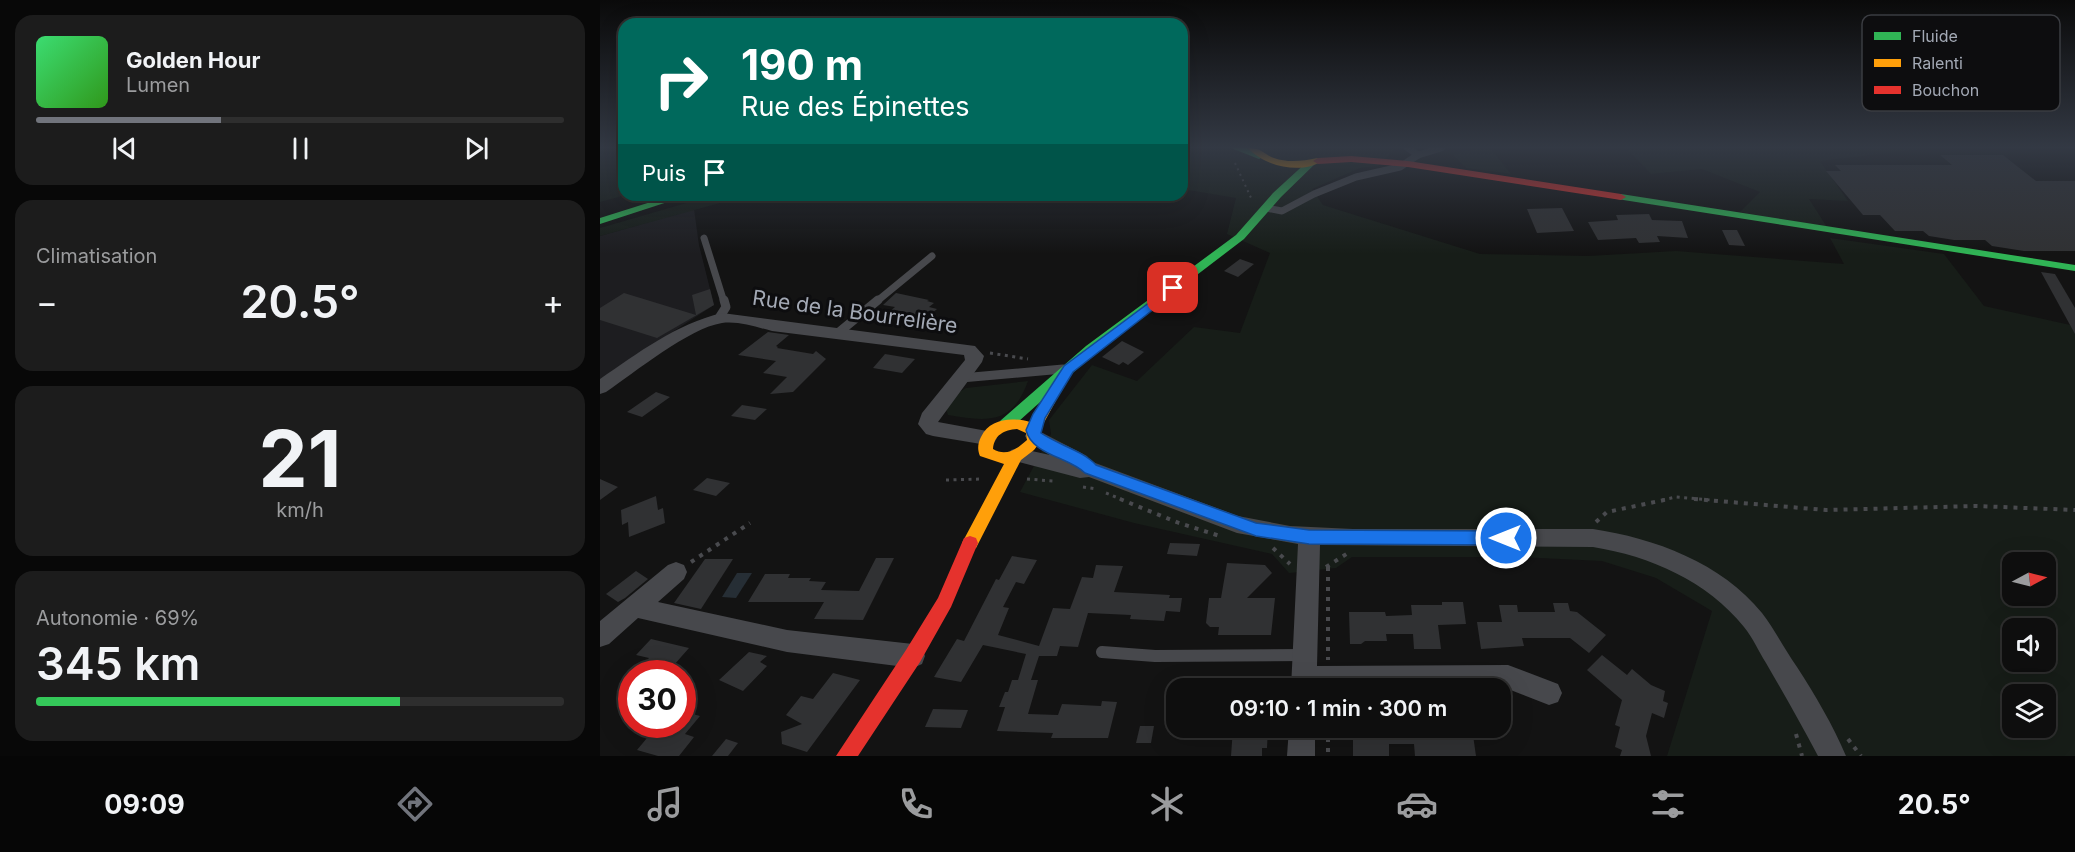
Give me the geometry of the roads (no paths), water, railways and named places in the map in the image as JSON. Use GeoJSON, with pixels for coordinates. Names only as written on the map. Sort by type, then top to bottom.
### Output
{"type":"FeatureCollection","features":[{"type":"Feature","properties":{"kind":"main road"},"geometry":{"type":"LineString","coordinates":[[1277,195],[1279,183]]}},
{"type":"Feature","properties":{"kind":"main road"},"geometry":{"type":"LineString","coordinates":[[976,528],[980,499],[990,469],[989,456],[984,448],[987,438],[1023,411],[1050,383],[1104,339],[1240,237],[1277,195],[1290,183]]}},
{"type":"Feature","properties":{"kind":"main road"},"geometry":{"type":"LineString","coordinates":[[1556,183],[2075,268]]}},
{"type":"Feature","properties":{"kind":"main road"},"geometry":{"type":"LineString","coordinates":[[614,206],[624,201]]}},
{"type":"Feature","properties":{"kind":"main road"},"geometry":{"type":"LineString","coordinates":[[600,210],[631,201]]}},
{"type":"Feature","properties":{"kind":"main road"},"geometry":{"type":"LineString","coordinates":[[600,221],[665,201]]}},
{"type":"Feature","properties":{"kind":"main road"},"geometry":{"type":"LineString","coordinates":[[990,469],[1030,447],[1044,406],[1065,372]]}},
{"type":"Feature","properties":{"kind":"main road"},"geometry":{"type":"LineString","coordinates":[[1005,425],[1022,423],[1034,433]]}},
{"type":"Feature","properties":{"kind":"main road"},"geometry":{"type":"LineString","coordinates":[[846,756],[913,656],[945,602],[976,528],[995,498],[1016,456]]}},
{"type":"Feature","properties":{"kind":"street","name":"Rue de la Bourrelière"},"geometry":{"type":"LineString","coordinates":[[600,388],[694,327],[719,318],[743,318],[772,326],[969,350],[975,356],[961,378],[929,418],[928,424],[933,429],[987,438]]}},
{"type":"Feature","properties":{"kind":"street"},"geometry":{"type":"LineString","coordinates":[[1034,433],[1049,446],[1084,463],[1084,477]]}},
{"type":"Feature","properties":{"kind":"street"},"geometry":{"type":"LineString","coordinates":[[1016,456],[1080,470],[1084,477],[1256,530],[1309,537],[1593,538],[1626,543],[1660,554],[1703,577],[1728,596],[1753,620],[1771,646],[1832,756]]}},
{"type":"Feature","properties":{"kind":"street"},"geometry":{"type":"LineString","coordinates":[[1309,537],[1317,567],[1310,675],[1508,677],[1549,693]]}},
{"type":"Feature","properties":{"kind":"street"},"geometry":{"type":"LineString","coordinates":[[605,628],[676,572]]}},
{"type":"Feature","properties":{"kind":"street"},"geometry":{"type":"LineString","coordinates":[[634,607],[787,641],[913,656]]}},
{"type":"Feature","properties":{"kind":"street"},"geometry":{"type":"LineString","coordinates":[[1301,756],[1302,738]]}},
{"type":"Feature","properties":{"kind":"lane"},"geometry":{"type":"LineString","coordinates":[[1266,208],[1282,211],[1340,183]]}},
{"type":"Feature","properties":{"kind":"lane"},"geometry":{"type":"LineString","coordinates":[[704,238],[726,307],[719,318]]}},
{"type":"Feature","properties":{"kind":"lane"},"geometry":{"type":"LineString","coordinates":[[838,333],[932,256]]}},
{"type":"Feature","properties":{"kind":"lane"},"geometry":{"type":"LineString","coordinates":[[961,378],[1065,372]]}},
{"type":"Feature","properties":{"kind":"lane"},"geometry":{"type":"LineString","coordinates":[[1102,652],[1155,656],[1310,675]]}}]}
